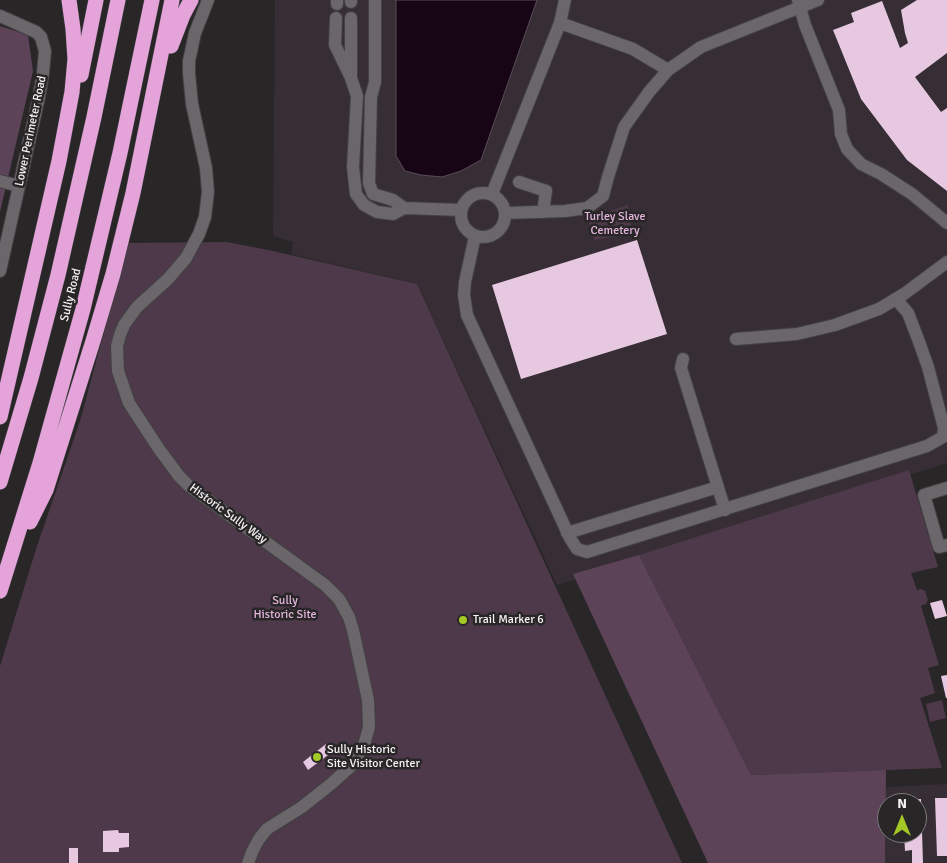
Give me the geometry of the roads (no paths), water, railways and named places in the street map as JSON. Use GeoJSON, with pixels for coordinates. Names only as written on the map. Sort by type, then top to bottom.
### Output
{"type":"FeatureCollection","features":[{"type":"Feature","properties":{"kind":"highway"},"geometry":{"type":"LineString","coordinates":[[0,417],[59,160],[72,92],[74,67],[73,29],[69,0]]}},
{"type":"Feature","properties":{"kind":"highway"},"geometry":{"type":"LineString","coordinates":[[59,160],[71,121],[96,0]]}},
{"type":"Feature","properties":{"kind":"highway","name":"Sully Road"},"geometry":{"type":"LineString","coordinates":[[0,482],[58,275],[118,0]]}},
{"type":"Feature","properties":{"kind":"highway","name":"Sully Road"},"geometry":{"type":"LineString","coordinates":[[0,591],[40,463],[83,309],[132,102],[152,0]]}},
{"type":"Feature","properties":{"kind":"highway"},"geometry":{"type":"LineString","coordinates":[[8,566],[46,490],[94,341],[120,247],[172,0]]}},
{"type":"Feature","properties":{"kind":"highway"},"geometry":{"type":"LineString","coordinates":[[151,107],[162,78],[174,36],[191,0]]}},
{"type":"Feature","properties":{"kind":"street","name":"Historic Sully Way"},"geometry":{"type":"LineString","coordinates":[[208,0],[195,33],[189,61],[192,104],[206,168],[208,192],[205,218],[186,258],[168,279],[136,307],[124,325],[117,346],[118,371],[129,403],[158,448],[179,476],[189,486],[325,585],[339,599],[349,617],[368,700],[369,727],[364,745],[350,767],[302,807],[267,829],[259,839],[248,863]]}},
{"type":"Feature","properties":{"kind":"street"},"geometry":{"type":"LineString","coordinates":[[374,0],[375,82],[371,97],[368,183],[373,194],[393,200],[404,208]]}},
{"type":"Feature","properties":{"kind":"street"},"geometry":{"type":"LineString","coordinates":[[492,194],[560,23],[565,0]]}},
{"type":"Feature","properties":{"kind":"street"},"geometry":{"type":"LineString","coordinates":[[506,213],[588,208],[603,196],[624,127],[649,92],[668,70],[701,47],[799,4],[818,0]]}},
{"type":"Feature","properties":{"kind":"street"},"geometry":{"type":"LineString","coordinates":[[799,4],[839,110],[841,134],[846,149],[861,164],[881,174],[912,194],[947,223]]}},
{"type":"Feature","properties":{"kind":"street","name":"Lower Perimeter Road"},"geometry":{"type":"LineString","coordinates":[[0,16],[36,32],[44,44],[43,73],[39,97],[0,270]]}},
{"type":"Feature","properties":{"kind":"street"},"geometry":{"type":"LineString","coordinates":[[336,18],[335,46],[351,78],[357,96],[353,167],[356,194],[364,205],[378,212],[393,214],[404,208],[461,210]]}},
{"type":"Feature","properties":{"kind":"street"},"geometry":{"type":"LineString","coordinates":[[351,18],[351,78]]}},
{"type":"Feature","properties":{"kind":"street"},"geometry":{"type":"LineString","coordinates":[[560,23],[633,49],[668,70]]}},
{"type":"Feature","properties":{"kind":"street"},"geometry":{"type":"LineString","coordinates":[[357,96],[371,97]]}},
{"type":"Feature","properties":{"kind":"street"},"geometry":{"type":"LineString","coordinates":[[0,181],[20,186]]}},
{"type":"Feature","properties":{"kind":"street"},"geometry":{"type":"LineString","coordinates":[[519,182],[546,191],[544,212]]}},
{"type":"Feature","properties":{"kind":"street"},"geometry":{"type":"LineString","coordinates":[[486,192],[492,194],[505,207],[505,220],[497,233],[483,237],[476,236],[465,228],[461,217],[463,204],[473,195],[486,192]]}},
{"type":"Feature","properties":{"kind":"street"},"geometry":{"type":"LineString","coordinates":[[476,236],[465,282],[464,295],[467,315],[567,534],[577,549],[587,552],[927,446],[943,438],[944,428],[928,367],[908,313],[896,299]]}},
{"type":"Feature","properties":{"kind":"street"},"geometry":{"type":"LineString","coordinates":[[736,339],[797,334],[835,325],[879,309],[947,262]]}},
{"type":"Feature","properties":{"kind":"street"},"geometry":{"type":"LineString","coordinates":[[683,359],[681,368],[725,510]]}},
{"type":"Feature","properties":{"kind":"street"},"geometry":{"type":"LineString","coordinates":[[567,534],[718,487]]}},
{"type":"Feature","properties":{"kind":"street"},"geometry":{"type":"LineString","coordinates":[[947,488],[924,494],[939,547],[947,545]]}},
{"type":"Feature","properties":{"kind":"place","name":"Trail Marker 6"},"geometry":{"type":"Point","coordinates":[463,620]}},
{"type":"Feature","properties":{"kind":"place","name":"Sully Historic Site Visitor Center"},"geometry":{"type":"Point","coordinates":[317,757]}},
{"type":"Feature","properties":{"kind":"park label","name":"Turley Slave Cemetery"},"geometry":{"type":"Point","coordinates":[615,224]}},
{"type":"Feature","properties":{"kind":"park label","name":"Sully Historic Site"},"geometry":{"type":"Point","coordinates":[285,608]}}]}
